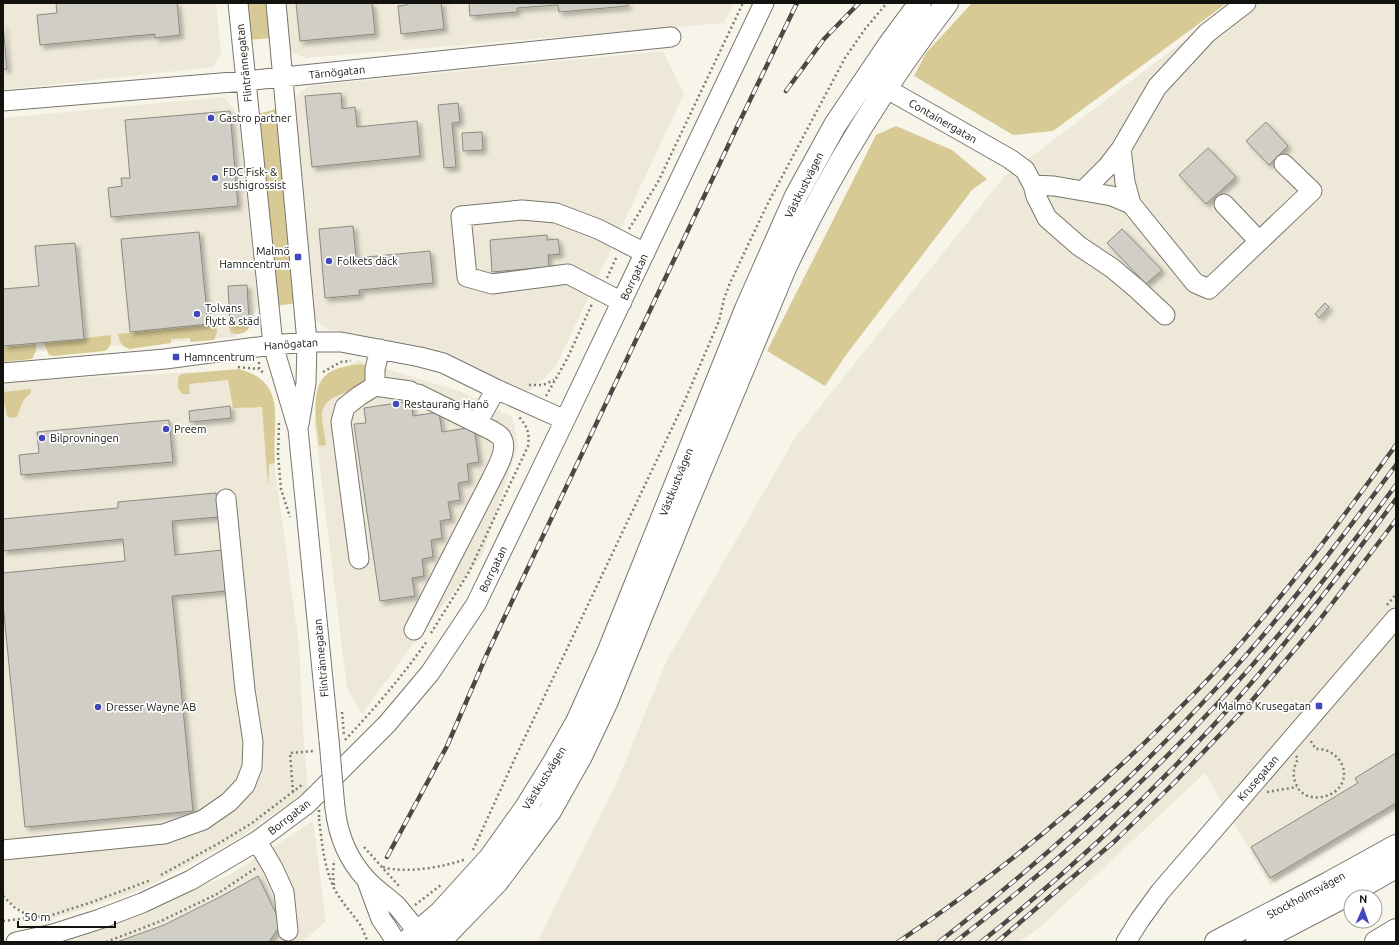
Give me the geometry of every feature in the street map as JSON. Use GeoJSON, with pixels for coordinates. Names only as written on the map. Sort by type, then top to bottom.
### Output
{"type":"FeatureCollection","features":[{"type":"Feature","properties":{"kind":"main road","name":"Västkustvägen"},"geometry":{"type":"LineString","coordinates":[[416,938],[490,858],[525,809],[577,722],[608,653],[746,309],[796,196],[835,125],[888,45],[920,3]]}},
{"type":"Feature","properties":{"kind":"main road","name":"Västkustvägen"},"geometry":{"type":"LineString","coordinates":[[439,942],[497,882],[550,811],[581,756],[606,701],[785,268],[803,230],[834,173],[886,88],[947,3]]}},
{"type":"Feature","properties":{"kind":"main road","name":"Stockholmsvägen"},"geometry":{"type":"LineString","coordinates":[[1216,942],[1330,883],[1396,846]]}},
{"type":"Feature","properties":{"kind":"main road","name":"Stockholmsvägen"},"geometry":{"type":"LineString","coordinates":[[1257,942],[1343,897],[1396,867]]}},
{"type":"Feature","properties":{"kind":"main road"},"geometry":{"type":"LineString","coordinates":[[1376,942],[1396,930]]}},
{"type":"Feature","properties":{"kind":"street","name":"Flintrännegatan"},"geometry":{"type":"LineString","coordinates":[[238,3],[273,345],[298,429],[328,740],[327,813],[337,824],[341,839],[366,880],[380,919],[396,942]]}},
{"type":"Feature","properties":{"kind":"street","name":"Flintrännegatan"},"geometry":{"type":"LineString","coordinates":[[276,3],[306,342],[306,383],[298,429]]}},
{"type":"Feature","properties":{"kind":"street","name":"Borrgatan"},"geometry":{"type":"LineString","coordinates":[[16,942],[67,930],[142,903],[191,880],[257,841],[307,804],[387,724],[430,673],[476,604],[764,3]]}},
{"type":"Feature","properties":{"kind":"street"},"geometry":{"type":"LineString","coordinates":[[1084,191],[1108,166],[1121,148],[1157,87],[1207,33],[1246,3]]}},
{"type":"Feature","properties":{"kind":"street","name":"Tärnögatan"},"geometry":{"type":"LineString","coordinates":[[3,101],[245,81],[672,37]]}},
{"type":"Feature","properties":{"kind":"street","name":"Containergatan"},"geometry":{"type":"LineString","coordinates":[[866,78],[1010,159],[1025,170],[1047,218],[1079,246],[1112,268],[1137,289],[1165,316]]}},
{"type":"Feature","properties":{"kind":"street"},"geometry":{"type":"LineString","coordinates":[[1121,148],[1125,182],[1131,204],[1195,283],[1209,289],[1312,191],[1284,164]]}},
{"type":"Feature","properties":{"kind":"street"},"geometry":{"type":"LineString","coordinates":[[1033,185],[1054,186],[1112,196],[1131,204]]}},
{"type":"Feature","properties":{"kind":"street"},"geometry":{"type":"LineString","coordinates":[[1224,204],[1259,241]]}},
{"type":"Feature","properties":{"kind":"street"},"geometry":{"type":"LineString","coordinates":[[622,302],[568,274],[492,284],[467,276],[461,216],[522,210],[556,213],[598,229],[645,253]]}},
{"type":"Feature","properties":{"kind":"street","name":"Hanögatan"},"geometry":{"type":"LineString","coordinates":[[3,373],[165,359],[273,345],[306,342],[341,342],[379,355],[420,357],[442,363],[565,420]]}},
{"type":"Feature","properties":{"kind":"street"},"geometry":{"type":"LineString","coordinates":[[375,386],[379,355]]}},
{"type":"Feature","properties":{"kind":"street"},"geometry":{"type":"LineString","coordinates":[[359,559],[341,422],[345,407],[375,386],[414,392],[501,436],[504,445],[502,455],[414,630]]}},
{"type":"Feature","properties":{"kind":"street"},"geometry":{"type":"LineString","coordinates":[[477,423],[496,389]]}},
{"type":"Feature","properties":{"kind":"street"},"geometry":{"type":"LineString","coordinates":[[3,850],[164,834],[203,820],[229,802],[245,785],[252,767],[253,742],[245,690],[226,499]]}},
{"type":"Feature","properties":{"kind":"street","name":"Krusegatan"},"geometry":{"type":"LineString","coordinates":[[1126,942],[1160,892],[1396,618]]}},
{"type":"Feature","properties":{"kind":"street"},"geometry":{"type":"LineString","coordinates":[[257,841],[284,892],[288,931]]}},
{"type":"Feature","properties":{"kind":"street","name":"Flintrännegatan"},"geometry":{"type":"LineString","coordinates":[[366,880],[396,906],[416,938]]}},
{"type":"Feature","properties":{"kind":"path"},"geometry":{"type":"LineString","coordinates":[[555,380],[634,218],[658,182],[743,3]]}},
{"type":"Feature","properties":{"kind":"path"},"geometry":{"type":"LineString","coordinates":[[472,851],[682,407],[719,321],[726,293],[767,205],[845,58],[865,29],[887,3]]}},
{"type":"Feature","properties":{"kind":"path"},"geometry":{"type":"LineString","coordinates":[[320,377],[323,372],[341,362],[364,359],[379,355]]}},
{"type":"Feature","properties":{"kind":"path"},"geometry":{"type":"LineString","coordinates":[[279,416],[278,455],[281,489],[285,503]]}},
{"type":"Feature","properties":{"kind":"path"},"geometry":{"type":"LineString","coordinates":[[281,489],[287,489]]}},
{"type":"Feature","properties":{"kind":"path"},"geometry":{"type":"LineString","coordinates":[[1293,752],[1298,759],[1293,774],[1297,787],[1304,794],[1310,797],[1321,798],[1339,787],[1343,778],[1342,767],[1337,757],[1326,750],[1316,749],[1306,736]]}},
{"type":"Feature","properties":{"kind":"path"},"geometry":{"type":"LineString","coordinates":[[293,792],[290,753],[314,751]]}},
{"type":"Feature","properties":{"kind":"path"},"geometry":{"type":"LineString","coordinates":[[1266,792],[1297,787]]}},
{"type":"Feature","properties":{"kind":"path"},"geometry":{"type":"LineString","coordinates":[[327,813],[322,846],[327,869],[334,889],[342,903],[359,923],[368,942]]}},
{"type":"Feature","properties":{"kind":"path"},"geometry":{"type":"LineString","coordinates":[[361,841],[364,847],[402,890]]}},
{"type":"Feature","properties":{"kind":"path"},"geometry":{"type":"LineString","coordinates":[[382,867],[399,871],[450,864],[469,858],[465,862]]}},
{"type":"Feature","properties":{"kind":"path"},"geometry":{"type":"LineString","coordinates":[[106,942],[161,921],[218,894],[268,860]]}},
{"type":"Feature","properties":{"kind":"path"},"geometry":{"type":"LineString","coordinates":[[412,901],[416,904],[442,884]]}},
{"type":"Feature","properties":{"kind":"path"},"geometry":{"type":"LineString","coordinates":[[3,896],[14,907],[30,917]]}},
{"type":"Feature","properties":{"kind":"shaded area"},"geometry":{"type":"Polygon","coordinates":[[[3,3],[216,3],[221,53],[213,67],[3,90],[3,3]]]}},
{"type":"Feature","properties":{"kind":"shaded area"},"geometry":{"type":"Polygon","coordinates":[[[244,3],[268,3],[271,38],[247,40],[244,3]]]}},
{"type":"Feature","properties":{"kind":"shaded area"},"geometry":{"type":"Polygon","coordinates":[[[280,3],[734,3],[724,23],[305,58],[284,49],[280,3]]]}},
{"type":"Feature","properties":{"kind":"shaded area"},"geometry":{"type":"Polygon","coordinates":[[[972,3],[1227,3],[1053,131],[1013,135],[914,76],[926,53],[972,3]]]}},
{"type":"Feature","properties":{"kind":"shaded area"},"geometry":{"type":"Polygon","coordinates":[[[1234,3],[1396,3],[1396,809],[1270,885],[1205,773],[1039,928],[1019,942],[538,942],[615,787],[666,662],[795,438],[1003,178],[1234,3]]]}},
{"type":"Feature","properties":{"kind":"shaded area"},"geometry":{"type":"Polygon","coordinates":[[[663,51],[684,94],[555,368],[528,392],[425,348],[327,329],[309,315],[295,97],[309,86],[663,51]]]}},
{"type":"Feature","properties":{"kind":"shaded area"},"geometry":{"type":"Polygon","coordinates":[[[224,97],[239,116],[258,308],[235,337],[3,354],[3,118],[224,97]]]}},
{"type":"Feature","properties":{"kind":"shaded area"},"geometry":{"type":"Polygon","coordinates":[[[279,108],[296,303],[276,306],[255,115],[279,108]]]}},
{"type":"Feature","properties":{"kind":"shaded area"},"geometry":{"type":"Polygon","coordinates":[[[896,126],[952,150],[987,179],[972,190],[846,355],[825,386],[767,351],[876,135],[896,126]]]}},
{"type":"Feature","properties":{"kind":"shaded area"},"geometry":{"type":"Polygon","coordinates":[[[251,321],[249,328],[244,332],[238,334],[231,333],[228,323],[251,321]]]}},
{"type":"Feature","properties":{"kind":"shaded area"},"geometry":{"type":"Polygon","coordinates":[[[216,324],[217,332],[214,340],[190,342],[190,338],[171,339],[171,343],[130,349],[121,344],[118,334],[216,324]]]}},
{"type":"Feature","properties":{"kind":"shaded area"},"geometry":{"type":"Polygon","coordinates":[[[111,335],[110,344],[105,351],[53,356],[49,355],[44,343],[111,335]]]}},
{"type":"Feature","properties":{"kind":"shaded area"},"geometry":{"type":"Polygon","coordinates":[[[36,344],[36,351],[32,359],[3,362],[3,347],[36,344]]]}},
{"type":"Feature","properties":{"kind":"shaded area"},"geometry":{"type":"Polygon","coordinates":[[[358,360],[462,392],[512,417],[518,445],[483,554],[409,649],[362,714],[347,688],[314,420],[325,379],[358,360]]]}},
{"type":"Feature","properties":{"kind":"shaded area"},"geometry":{"type":"Polygon","coordinates":[[[362,364],[368,367],[366,379],[363,384],[335,397],[324,406],[322,418],[326,445],[319,446],[316,420],[316,400],[320,383],[324,377],[332,371],[347,366],[362,364]]]}},
{"type":"Feature","properties":{"kind":"shaded area"},"geometry":{"type":"Polygon","coordinates":[[[239,369],[255,375],[266,384],[272,394],[275,406],[275,463],[269,464],[268,487],[262,407],[233,408],[228,380],[189,384],[190,394],[182,394],[178,388],[178,378],[181,374],[239,369]]]}},
{"type":"Feature","properties":{"kind":"shaded area"},"geometry":{"type":"Polygon","coordinates":[[[215,371],[260,384],[270,432],[299,645],[304,746],[308,790],[239,838],[141,890],[46,921],[3,900],[3,382],[215,371]]]}},
{"type":"Feature","properties":{"kind":"shaded area"},"geometry":{"type":"Polygon","coordinates":[[[31,389],[31,393],[24,401],[17,417],[10,418],[7,416],[5,405],[3,405],[3,392],[31,389]]]}},
{"type":"Feature","properties":{"kind":"shaded area"},"geometry":{"type":"Polygon","coordinates":[[[313,821],[326,921],[302,942],[51,942],[228,876],[313,821]]]}},
{"type":"Feature","properties":{"kind":"building"},"geometry":{"type":"Polygon","coordinates":[[[56,3],[177,3],[180,35],[155,38],[155,34],[40,45],[37,15],[57,13],[56,3]]]}},
{"type":"Feature","properties":{"kind":"building"},"geometry":{"type":"Polygon","coordinates":[[[296,3],[372,3],[375,34],[300,41],[296,3]]]}},
{"type":"Feature","properties":{"kind":"building"},"geometry":{"type":"Polygon","coordinates":[[[407,3],[441,3],[444,29],[401,34],[398,6],[407,5],[407,3]]]}},
{"type":"Feature","properties":{"kind":"building"},"geometry":{"type":"Polygon","coordinates":[[[469,3],[628,3],[628,6],[559,12],[558,5],[517,8],[517,12],[470,16],[469,3]]]}},
{"type":"Feature","properties":{"kind":"building"},"geometry":{"type":"Polygon","coordinates":[[[3,24],[7,69],[3,69],[3,24]]]}},
{"type":"Feature","properties":{"kind":"building"},"geometry":{"type":"Polygon","coordinates":[[[341,93],[342,109],[355,107],[357,127],[417,121],[420,156],[312,167],[305,96],[341,93]]]}},
{"type":"Feature","properties":{"kind":"building"},"geometry":{"type":"Polygon","coordinates":[[[458,103],[460,122],[452,123],[456,167],[444,168],[438,105],[458,103]]]}},
{"type":"Feature","properties":{"kind":"building"},"geometry":{"type":"Polygon","coordinates":[[[230,111],[238,206],[111,217],[108,188],[122,186],[121,178],[130,178],[125,120],[230,111]]]}},
{"type":"Feature","properties":{"kind":"building"},"geometry":{"type":"Polygon","coordinates":[[[1266,122],[1288,146],[1269,165],[1246,141],[1266,122]]]}},
{"type":"Feature","properties":{"kind":"building"},"geometry":{"type":"Polygon","coordinates":[[[482,132],[483,150],[463,151],[462,133],[482,132]]]}},
{"type":"Feature","properties":{"kind":"building"},"geometry":{"type":"Polygon","coordinates":[[[1208,148],[1236,177],[1206,204],[1179,175],[1208,148]]]}},
{"type":"Feature","properties":{"kind":"building"},"geometry":{"type":"Polygon","coordinates":[[[353,226],[356,258],[430,251],[433,283],[359,290],[360,295],[325,298],[319,229],[353,226]]]}},
{"type":"Feature","properties":{"kind":"building"},"geometry":{"type":"Polygon","coordinates":[[[1122,229],[1162,270],[1146,284],[1107,243],[1122,229]]]}},
{"type":"Feature","properties":{"kind":"building"},"geometry":{"type":"Polygon","coordinates":[[[199,232],[208,324],[130,332],[121,239],[199,232]]]}},
{"type":"Feature","properties":{"kind":"building"},"geometry":{"type":"Polygon","coordinates":[[[547,235],[547,240],[558,239],[560,254],[548,255],[549,267],[492,272],[490,240],[547,235]]]}},
{"type":"Feature","properties":{"kind":"building"},"geometry":{"type":"Polygon","coordinates":[[[75,243],[84,339],[3,346],[3,289],[39,286],[35,246],[75,243]]]}},
{"type":"Feature","properties":{"kind":"building"},"geometry":{"type":"Polygon","coordinates":[[[247,285],[249,321],[230,323],[228,286],[247,285]]]}},
{"type":"Feature","properties":{"kind":"building"},"geometry":{"type":"Polygon","coordinates":[[[1325,303],[1329,307],[1319,318],[1315,314],[1325,303]]]}},
{"type":"Feature","properties":{"kind":"building"},"geometry":{"type":"Polygon","coordinates":[[[411,401],[413,416],[439,412],[442,432],[474,427],[479,462],[467,464],[469,481],[458,483],[460,500],[448,502],[451,519],[440,521],[442,538],[431,540],[433,557],[422,559],[424,576],[412,578],[415,596],[380,601],[354,424],[366,423],[364,408],[411,401]]]}},
{"type":"Feature","properties":{"kind":"building"},"geometry":{"type":"Polygon","coordinates":[[[230,406],[231,418],[190,422],[189,411],[230,406]]]}},
{"type":"Feature","properties":{"kind":"building"},"geometry":{"type":"Polygon","coordinates":[[[169,420],[173,462],[21,475],[19,455],[39,453],[37,432],[169,420]]]}},
{"type":"Feature","properties":{"kind":"building","name":"Dresser Wayne AB"},"geometry":{"type":"Polygon","coordinates":[[[216,493],[218,517],[172,521],[175,555],[222,550],[226,591],[172,596],[193,811],[25,827],[3,604],[3,573],[125,561],[123,539],[3,551],[3,519],[118,508],[118,502],[216,493]]]}},
{"type":"Feature","properties":{"kind":"building"},"geometry":{"type":"Polygon","coordinates":[[[1396,753],[1396,803],[1270,878],[1251,847],[1358,783],[1355,778],[1396,753]]]}},
{"type":"Feature","properties":{"kind":"building"},"geometry":{"type":"Polygon","coordinates":[[[258,876],[281,924],[269,942],[117,942],[164,925],[258,876]]]}},
{"type":"Feature","properties":{"kind":"railway"},"geometry":{"type":"LineString","coordinates":[[387,857],[447,746],[487,654],[797,3]]}},
{"type":"Feature","properties":{"kind":"railway"},"geometry":{"type":"LineString","coordinates":[[786,91],[824,39],[859,3]]}},
{"type":"Feature","properties":{"kind":"railway"},"geometry":{"type":"LineString","coordinates":[[898,942],[983,882],[1064,816],[1103,782],[1178,710],[1214,673],[1286,590],[1331,533],[1396,445]]}},
{"type":"Feature","properties":{"kind":"railway"},"geometry":{"type":"LineString","coordinates":[[939,942],[1014,881],[1086,818],[1190,716],[1223,681],[1268,629],[1333,548],[1396,465]]}},
{"type":"Feature","properties":{"kind":"railway"},"geometry":{"type":"LineString","coordinates":[[955,942],[1049,866],[1094,826],[1181,742],[1223,698],[1302,607],[1396,485]]}},
{"type":"Feature","properties":{"kind":"railway"},"geometry":{"type":"LineString","coordinates":[[981,942],[1050,885],[1116,825],[1210,729],[1240,696],[1300,624],[1396,499]]}},
{"type":"Feature","properties":{"kind":"railway"},"geometry":{"type":"LineString","coordinates":[[997,942],[1116,840],[1174,783],[1249,704],[1318,622],[1396,520]]}},
{"type":"Feature","properties":{"kind":"place","name":"Gastro partner"},"geometry":{"type":"Point","coordinates":[211,118]}},
{"type":"Feature","properties":{"kind":"place","name":"FDC Fisk- & sushigrossist"},"geometry":{"type":"Point","coordinates":[215,178]}},
{"type":"Feature","properties":{"kind":"place","name":"Malmö Hamncentrum"},"geometry":{"type":"Point","coordinates":[298,257]}},
{"type":"Feature","properties":{"kind":"place","name":"Folkets däck"},"geometry":{"type":"Point","coordinates":[329,261]}},
{"type":"Feature","properties":{"kind":"place","name":"Tolvans flytt & städ"},"geometry":{"type":"Point","coordinates":[197,314]}},
{"type":"Feature","properties":{"kind":"place","name":"Hamncentrum"},"geometry":{"type":"Point","coordinates":[176,357]}},
{"type":"Feature","properties":{"kind":"place","name":"Restaurang Hanö"},"geometry":{"type":"Point","coordinates":[396,404]}},
{"type":"Feature","properties":{"kind":"place","name":"Preem"},"geometry":{"type":"Point","coordinates":[166,429]}},
{"type":"Feature","properties":{"kind":"place","name":"Bilprovningen"},"geometry":{"type":"Point","coordinates":[42,438]}},
{"type":"Feature","properties":{"kind":"place","name":"Malmö Krusegatan"},"geometry":{"type":"Point","coordinates":[1319,706]}},
{"type":"Feature","properties":{"kind":"place","name":"Dresser Wayne AB"},"geometry":{"type":"Point","coordinates":[98,707]}}]}
